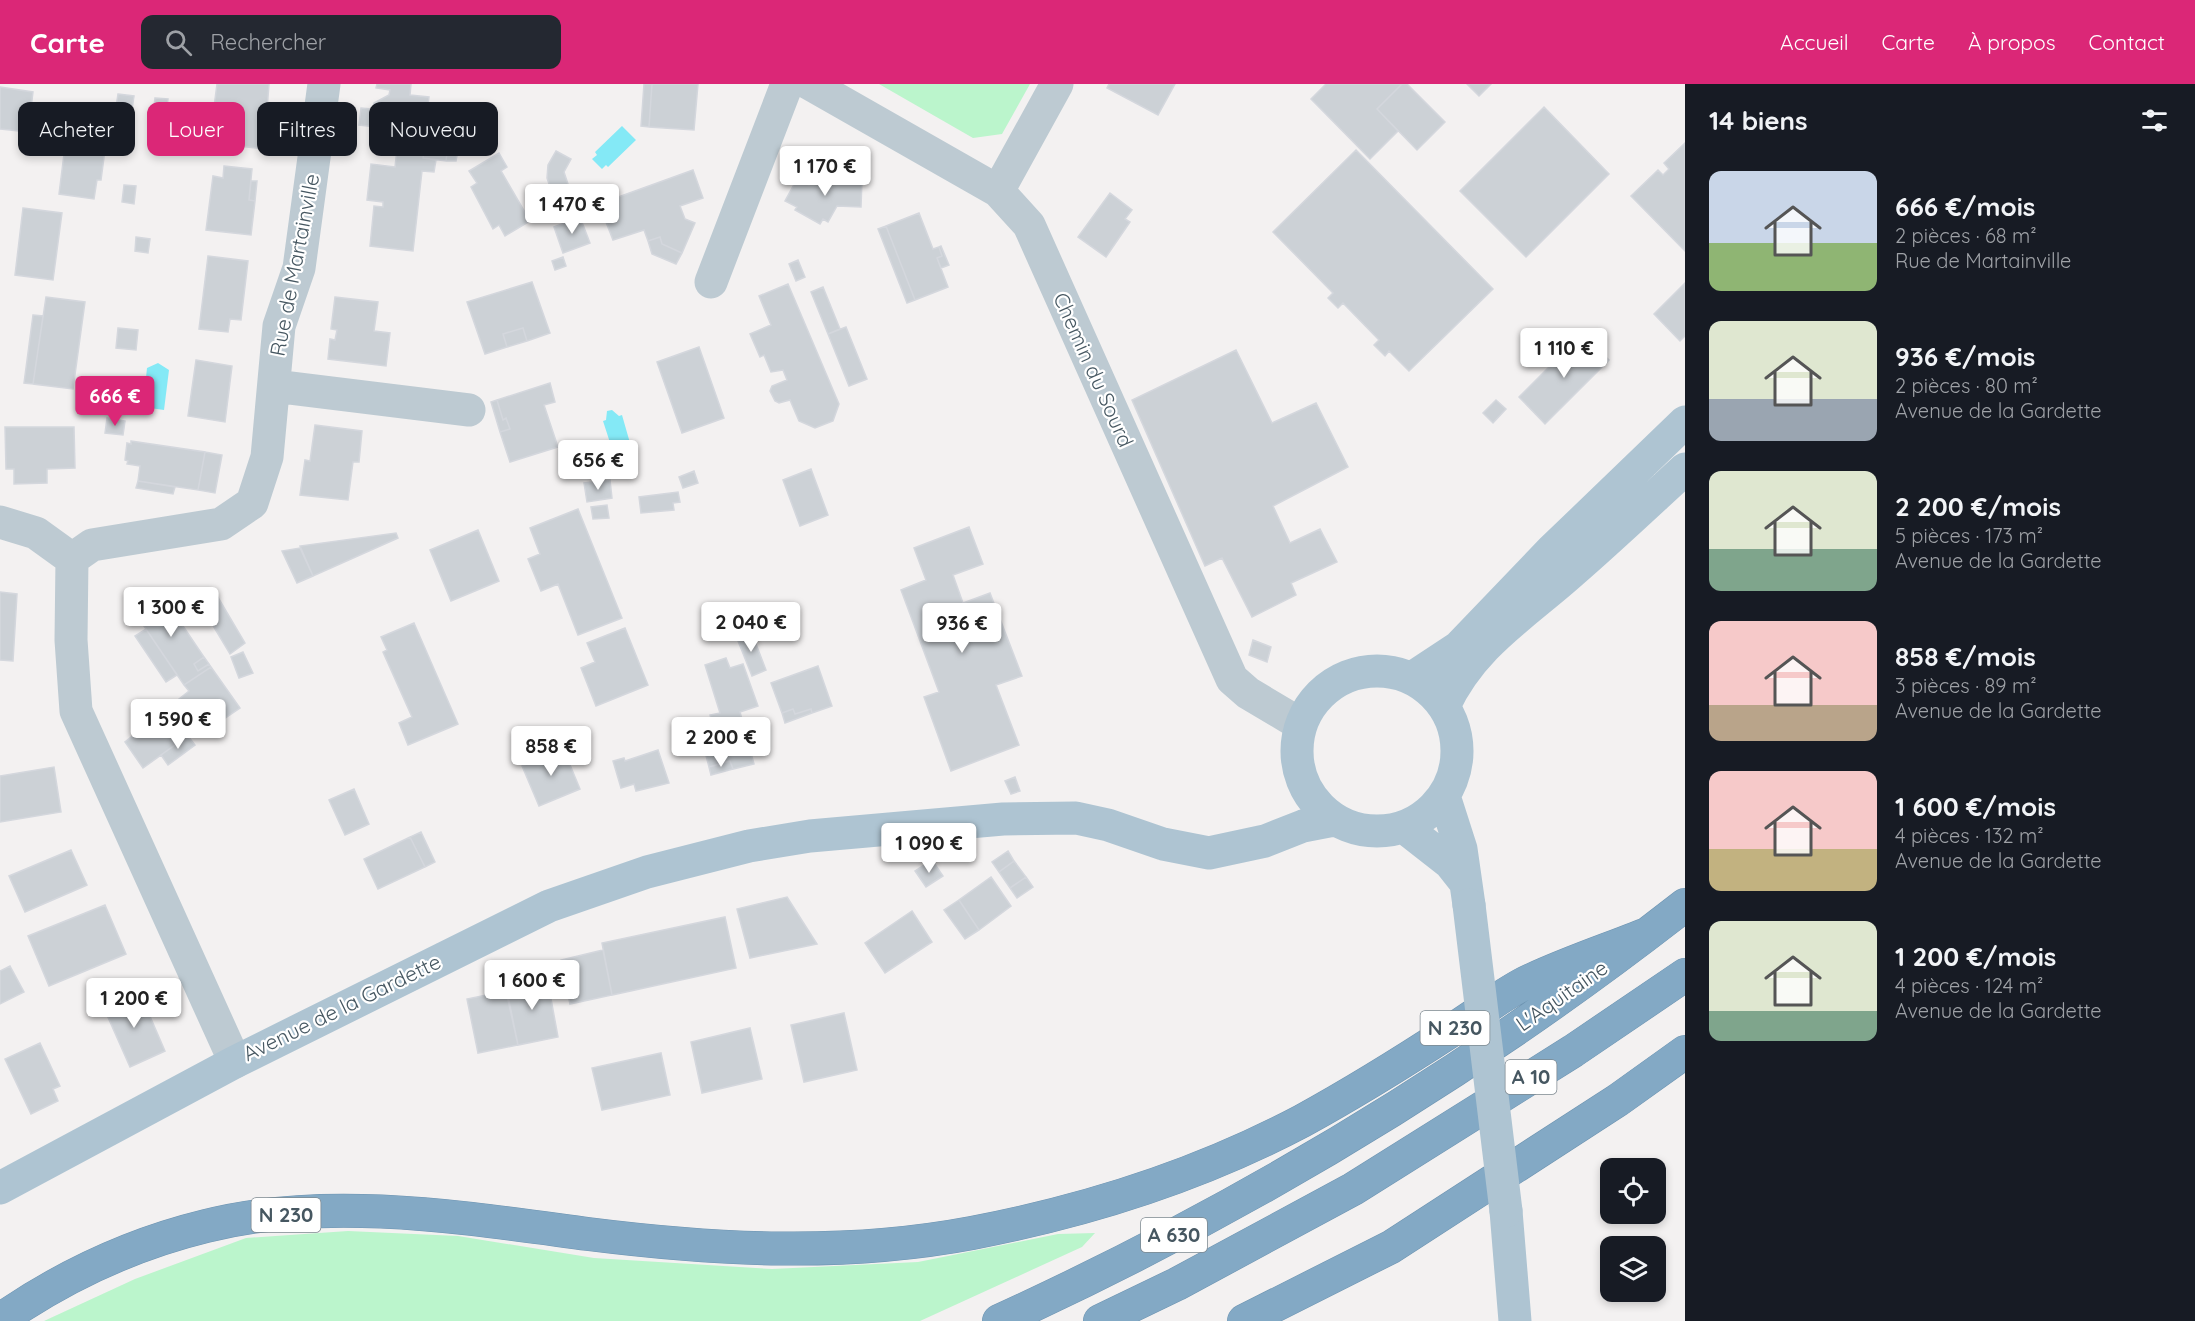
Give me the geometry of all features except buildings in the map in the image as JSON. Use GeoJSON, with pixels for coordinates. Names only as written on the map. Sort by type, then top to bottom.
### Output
{"type":"FeatureCollection","features":[{"type":"Feature","properties":{"kind":"highway","name":"L'Aquitaine"},"geometry":{"type":"LineString","coordinates":[[1344,1139],[1540,1013],[1685,905]]}},
{"type":"Feature","properties":{"kind":"highway","name":"N 230"},"geometry":{"type":"LineString","coordinates":[[0,1320],[46,1288],[124,1253],[206,1225],[275,1215],[346,1212],[418,1214],[753,1249],[864,1247],[914,1242],[1032,1221],[1114,1200],[1193,1171],[1269,1137],[1302,1121],[1403,1061],[1525,984],[1647,934]]}},
{"type":"Feature","properties":{"kind":"highway","name":"A 10"},"geometry":{"type":"LineString","coordinates":[[1375,1175],[1573,1051],[1685,975]]}},
{"type":"Feature","properties":{"kind":"highway"},"geometry":{"type":"LineString","coordinates":[[1244,1321],[1391,1247],[1618,1100],[1685,1052]]}},
{"type":"Feature","properties":{"kind":"highway","name":"A 630"},"geometry":{"type":"LineString","coordinates":[[999,1321],[1078,1284],[1232,1204],[1344,1139]]}},
{"type":"Feature","properties":{"kind":"highway","name":"A 630"},"geometry":{"type":"LineString","coordinates":[[1100,1321],[1177,1284],[1375,1175]]}},
{"type":"Feature","properties":{"kind":"main road"},"geometry":{"type":"LineString","coordinates":[[1412,678],[1459,647],[1551,551],[1685,422]]}},
{"type":"Feature","properties":{"kind":"main road"},"geometry":{"type":"LineString","coordinates":[[1444,706],[1466,669],[1505,626],[1571,573],[1685,469]]}},
{"type":"Feature","properties":{"kind":"main road"},"geometry":{"type":"LineString","coordinates":[[1386,671],[1412,678],[1430,690],[1444,706],[1454,728],[1458,751],[1454,774],[1444,796],[1433,809],[1404,827],[1380,832],[1356,829],[1334,820],[1306,792],[1298,770],[1296,747],[1300,724],[1313,700],[1334,683],[1359,672],[1386,671]]}},
{"type":"Feature","properties":{"kind":"main road"},"geometry":{"type":"LineString","coordinates":[[1265,840],[1283,825],[1306,792]]}},
{"type":"Feature","properties":{"kind":"main road"},"geometry":{"type":"LineString","coordinates":[[1444,796],[1457,834],[1467,893],[1506,1211],[1515,1321]]}},
{"type":"Feature","properties":{"kind":"main road","name":"Avenue de la Gardette"},"geometry":{"type":"LineString","coordinates":[[0,1188],[235,1062],[549,906],[647,872],[749,846],[810,836],[1003,819],[1076,818],[1108,825],[1163,844],[1209,853],[1265,840],[1303,826],[1334,820]]}},
{"type":"Feature","properties":{"kind":"main road"},"geometry":{"type":"LineString","coordinates":[[1404,827],[1450,863],[1467,893]]}},
{"type":"Feature","properties":{"kind":"street","name":"Rue de Martainville"},"geometry":{"type":"LineString","coordinates":[[72,559],[92,545],[221,524],[252,503],[267,457],[279,326],[299,268],[324,84]]}},
{"type":"Feature","properties":{"kind":"street"},"geometry":{"type":"LineString","coordinates":[[711,282],[787,84]]}},
{"type":"Feature","properties":{"kind":"street","name":"Chemin du Sourd"},"geometry":{"type":"LineString","coordinates":[[810,84],[998,191],[1029,225],[1232,679],[1248,693],[1300,724]]}},
{"type":"Feature","properties":{"kind":"street"},"geometry":{"type":"LineString","coordinates":[[998,191],[1057,84]]}},
{"type":"Feature","properties":{"kind":"street"},"geometry":{"type":"LineString","coordinates":[[274,386],[469,410]]}},
{"type":"Feature","properties":{"kind":"street"},"geometry":{"type":"LineString","coordinates":[[0,522],[36,533],[72,559],[71,640],[76,711],[235,1062]]}},
{"type":"Feature","properties":{"kind":"green space"},"geometry":{"type":"Polygon","coordinates":[[[879,84],[1030,84],[1002,134],[973,138],[879,84]]]}},
{"type":"Feature","properties":{"kind":"green space"},"geometry":{"type":"Polygon","coordinates":[[[348,1231],[458,1236],[594,1258],[772,1269],[918,1262],[1058,1234],[1095,1233],[1082,1247],[920,1321],[44,1321],[135,1279],[246,1238],[348,1231]]]}},
{"type":"Feature","properties":{"kind":"water"},"geometry":{"type":"Polygon","coordinates":[[[622,126],[636,140],[608,167],[606,165],[602,169],[592,159],[597,155],[595,152],[622,126]]]}},
{"type":"Feature","properties":{"kind":"water"},"geometry":{"type":"Polygon","coordinates":[[[158,363],[169,370],[164,410],[143,407],[147,368],[158,363]]]}},
{"type":"Feature","properties":{"kind":"water"},"geometry":{"type":"Polygon","coordinates":[[[612,410],[619,416],[622,415],[632,450],[614,455],[603,421],[606,420],[607,411],[612,410]]]}}]}
